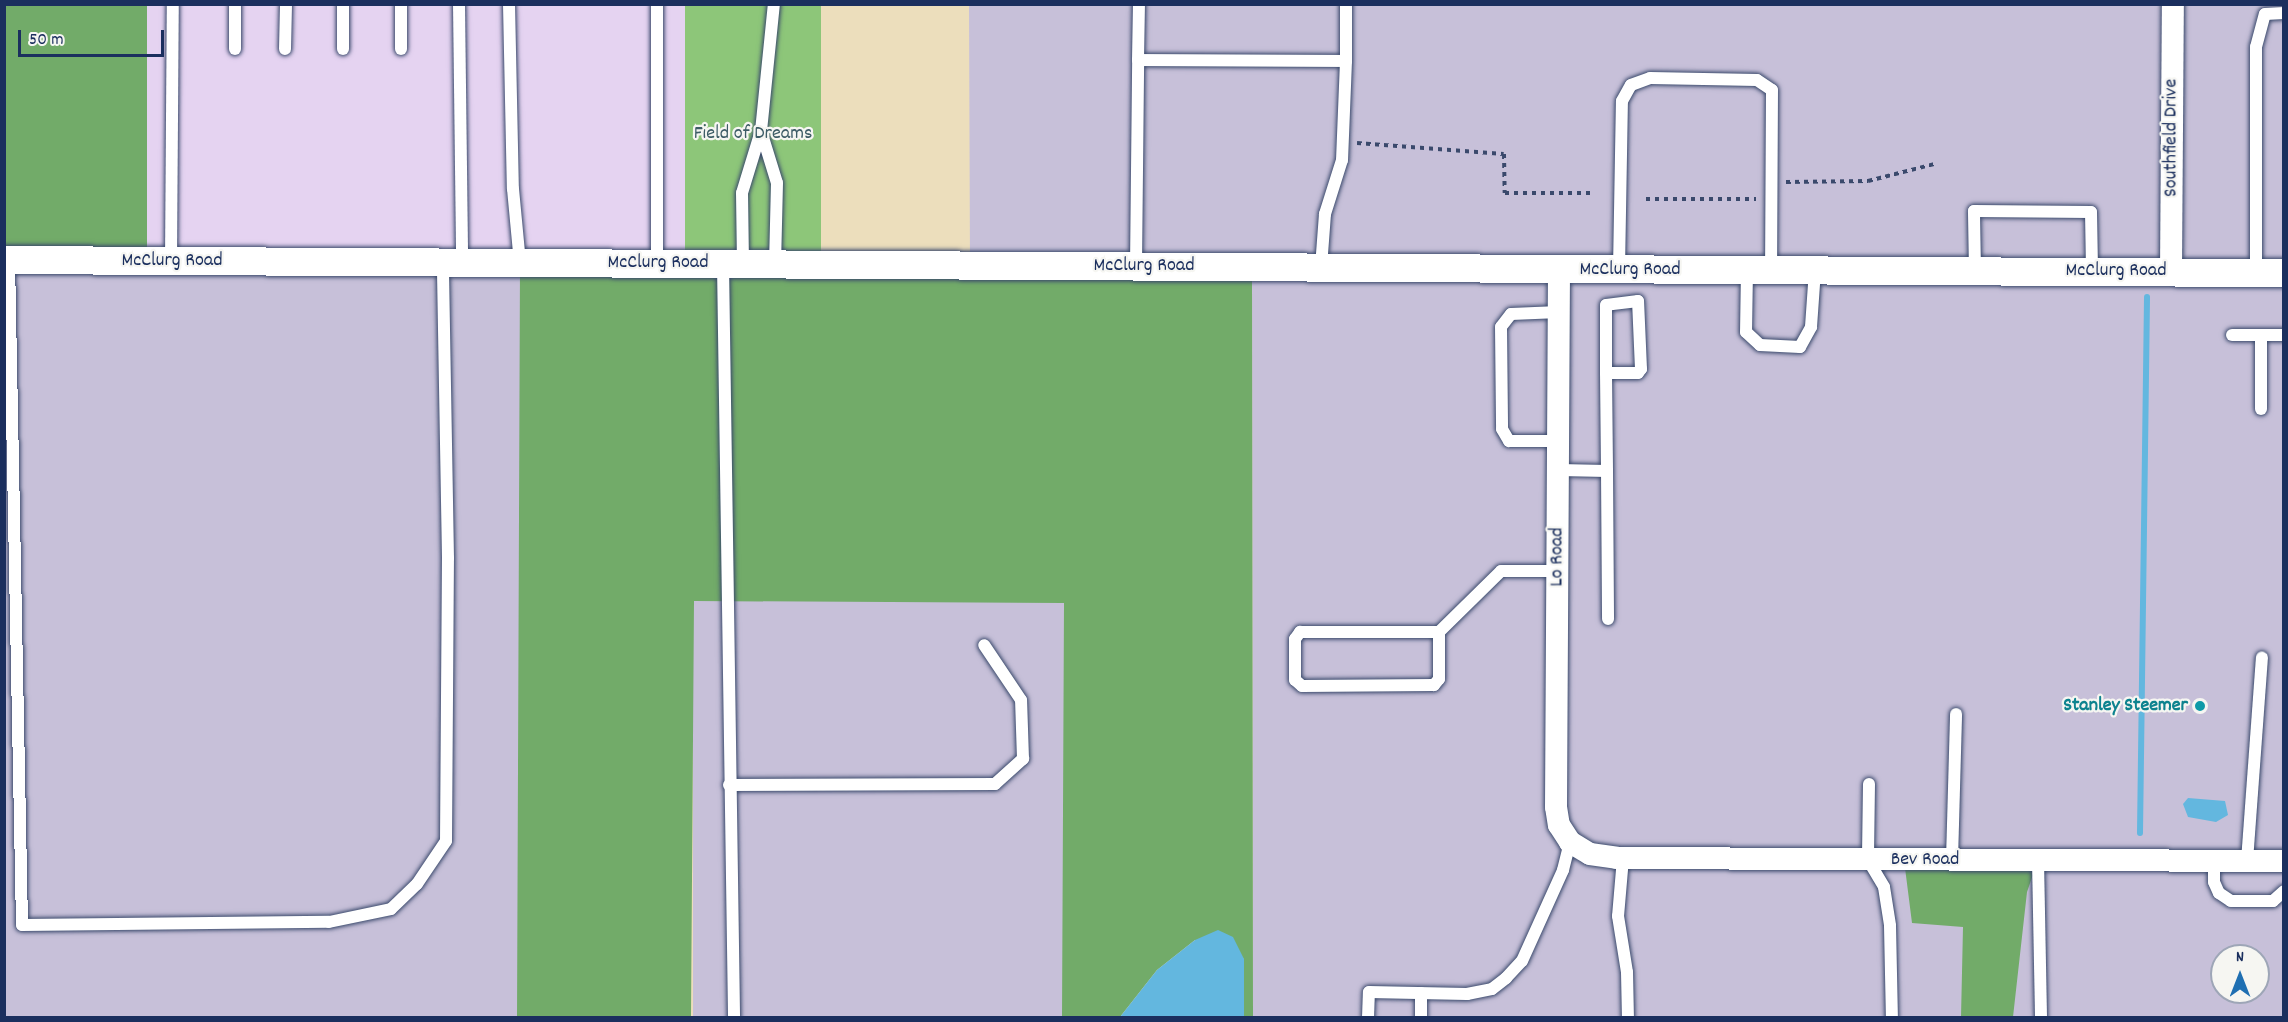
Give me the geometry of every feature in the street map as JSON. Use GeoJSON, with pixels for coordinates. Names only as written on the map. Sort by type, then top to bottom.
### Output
{"type":"FeatureCollection","features":[{"type":"Feature","properties":{"kind":"street","name":"Southfield Drive"},"geometry":{"type":"LineString","coordinates":[[2171,272],[2173,4]]}},
{"type":"Feature","properties":{"kind":"street","name":"McClurg Road"},"geometry":{"type":"LineString","coordinates":[[7,260],[2270,272]]}},
{"type":"Feature","properties":{"kind":"street","name":"Lo Road"},"geometry":{"type":"LineString","coordinates":[[1559,270],[1556,807],[1559,825],[1570,842]]}},
{"type":"Feature","properties":{"kind":"street","name":"Bev Road"},"geometry":{"type":"LineString","coordinates":[[1570,842],[1590,854],[1623,858],[2283,861]]}},
{"type":"Feature","properties":{"kind":"lane"},"geometry":{"type":"LineString","coordinates":[[171,261],[173,4]]}},
{"type":"Feature","properties":{"kind":"lane"},"geometry":{"type":"LineString","coordinates":[[235,4],[235,50]]}},
{"type":"Feature","properties":{"kind":"lane"},"geometry":{"type":"LineString","coordinates":[[285,50],[286,4]]}},
{"type":"Feature","properties":{"kind":"lane"},"geometry":{"type":"LineString","coordinates":[[343,4],[343,50]]}},
{"type":"Feature","properties":{"kind":"lane"},"geometry":{"type":"LineString","coordinates":[[401,4],[401,49]]}},
{"type":"Feature","properties":{"kind":"lane"},"geometry":{"type":"LineString","coordinates":[[7,260],[22,925],[329,922],[391,909],[417,884],[446,841],[452,262],[459,4]]}},
{"type":"Feature","properties":{"kind":"lane"},"geometry":{"type":"LineString","coordinates":[[509,4],[513,189],[520,262]]}},
{"type":"Feature","properties":{"kind":"lane"},"geometry":{"type":"LineString","coordinates":[[657,4],[657,263]]}},
{"type":"Feature","properties":{"kind":"lane"},"geometry":{"type":"LineString","coordinates":[[734,1017],[729,786],[733,264],[742,194],[761,131],[774,4]]}},
{"type":"Feature","properties":{"kind":"lane"},"geometry":{"type":"LineString","coordinates":[[1136,266],[1139,4]]}},
{"type":"Feature","properties":{"kind":"lane"},"geometry":{"type":"LineString","coordinates":[[1321,267],[1325,214],[1344,142],[1346,4]]}},
{"type":"Feature","properties":{"kind":"lane"},"geometry":{"type":"LineString","coordinates":[[2270,272],[2256,48],[2265,14],[2283,13]]}},
{"type":"Feature","properties":{"kind":"lane"},"geometry":{"type":"LineString","coordinates":[[1138,60],[1346,61]]}},
{"type":"Feature","properties":{"kind":"lane"},"geometry":{"type":"LineString","coordinates":[[1618,270],[1622,101],[1631,85],[1650,78],[1757,80],[1772,90],[1759,270],[1746,332],[1760,345],[1800,347],[1811,327],[1815,270]]}},
{"type":"Feature","properties":{"kind":"lane"},"geometry":{"type":"LineString","coordinates":[[761,131],[777,183],[775,264]]}},
{"type":"Feature","properties":{"kind":"lane"},"geometry":{"type":"LineString","coordinates":[[1975,271],[1974,211],[2091,212],[2092,271]]}},
{"type":"Feature","properties":{"kind":"lane"},"geometry":{"type":"LineString","coordinates":[[1606,373],[1638,373],[1641,369],[1638,300],[1605,305],[1608,619]]}},
{"type":"Feature","properties":{"kind":"lane"},"geometry":{"type":"LineString","coordinates":[[1559,312],[1511,314],[1501,327],[1502,429],[1509,441],[1559,441]]}},
{"type":"Feature","properties":{"kind":"lane"},"geometry":{"type":"LineString","coordinates":[[2232,335],[2283,335]]}},
{"type":"Feature","properties":{"kind":"lane"},"geometry":{"type":"LineString","coordinates":[[2260,335],[2261,409]]}},
{"type":"Feature","properties":{"kind":"lane"},"geometry":{"type":"LineString","coordinates":[[1559,470],[1607,471]]}},
{"type":"Feature","properties":{"kind":"lane"},"geometry":{"type":"LineString","coordinates":[[1439,632],[1439,679],[1434,685],[1302,686],[1295,680],[1295,639],[1300,632],[1439,632],[1501,571],[1558,571]]}},
{"type":"Feature","properties":{"kind":"lane"},"geometry":{"type":"LineString","coordinates":[[729,786],[996,784],[1023,759],[1021,700],[984,645]]}},
{"type":"Feature","properties":{"kind":"lane"},"geometry":{"type":"LineString","coordinates":[[2247,861],[2262,658]]}},
{"type":"Feature","properties":{"kind":"lane"},"geometry":{"type":"LineString","coordinates":[[1952,860],[1956,714]]}},
{"type":"Feature","properties":{"kind":"lane"},"geometry":{"type":"LineString","coordinates":[[1869,784],[1868,860],[1884,887],[1890,926],[1892,1017]]}},
{"type":"Feature","properties":{"kind":"lane"},"geometry":{"type":"LineString","coordinates":[[1368,1017],[1369,992],[1467,994],[1492,989],[1506,978],[1522,961],[1563,870],[1570,842]]}},
{"type":"Feature","properties":{"kind":"lane"},"geometry":{"type":"LineString","coordinates":[[1623,858],[1618,916],[1627,972],[1628,1017]]}},
{"type":"Feature","properties":{"kind":"lane"},"geometry":{"type":"LineString","coordinates":[[2038,860],[2041,1017]]}},
{"type":"Feature","properties":{"kind":"lane"},"geometry":{"type":"LineString","coordinates":[[2214,860],[2214,882],[2219,893],[2230,901],[2272,901],[2283,891]]}},
{"type":"Feature","properties":{"kind":"lane"},"geometry":{"type":"LineString","coordinates":[[1421,993],[1421,1017]]}},
{"type":"Feature","properties":{"kind":"path"},"geometry":{"type":"LineString","coordinates":[[1344,142],[1503,154],[1505,193],[1590,194]]}},
{"type":"Feature","properties":{"kind":"path"},"geometry":{"type":"LineString","coordinates":[[1779,182],[1868,182],[1934,164]]}},
{"type":"Feature","properties":{"kind":"path"},"geometry":{"type":"LineString","coordinates":[[1646,199],[1762,199]]}},
{"type":"Feature","properties":{"kind":"shaded area"},"geometry":{"type":"Polygon","coordinates":[[[147,5],[685,5],[685,261],[147,261],[147,5]]]}},
{"type":"Feature","properties":{"kind":"shaded area"},"geometry":{"type":"Polygon","coordinates":[[[969,5],[2283,5],[2283,1017],[1253,1017],[1252,267],[970,265],[969,5]]]}},
{"type":"Feature","properties":{"kind":"shaded area"},"geometry":{"type":"Polygon","coordinates":[[[5,260],[520,260],[520,1018],[5,1018],[5,260]]]}},
{"type":"Feature","properties":{"kind":"shaded area"},"geometry":{"type":"Polygon","coordinates":[[[693,601],[1065,601],[1065,1018],[693,1018],[693,601]]]}},
{"type":"Feature","properties":{"kind":"green space"},"geometry":{"type":"Polygon","coordinates":[[[5,5],[147,5],[147,260],[5,260],[5,5]]]}},
{"type":"Feature","properties":{"kind":"green space","name":"Field of Dreams"},"geometry":{"type":"Polygon","coordinates":[[[685,5],[821,5],[821,264],[685,264],[685,5]]]}},
{"type":"Feature","properties":{"kind":"green space"},"geometry":{"type":"Polygon","coordinates":[[[520,263],[1252,266],[1253,1017],[1244,1017],[1244,959],[1195,940],[1157,970],[1120,1017],[1062,1017],[1064,603],[694,601],[691,1017],[517,1018],[520,263]]]}},
{"type":"Feature","properties":{"kind":"green space"},"geometry":{"type":"Polygon","coordinates":[[[1904,860],[2038,860],[2027,892],[2013,1017],[1961,1017],[1963,927],[1912,923],[1904,860]]]}},
{"type":"Feature","properties":{"kind":"water"},"geometry":{"type":"Polygon","coordinates":[[[2188,798],[2225,801],[2228,815],[2216,822],[2188,817],[2183,804],[2188,798]]]}},
{"type":"Feature","properties":{"kind":"water"},"geometry":{"type":"Polygon","coordinates":[[[1218,930],[1233,937],[1244,959],[1244,1017],[1120,1017],[1157,970],[1195,940],[1218,930]]]}},
{"type":"Feature","properties":{"kind":"waterway"},"geometry":{"type":"LineString","coordinates":[[2140,833],[2147,297]]}},
{"type":"Feature","properties":{"kind":"place","name":"Stanley Steemer"},"geometry":{"type":"Point","coordinates":[2200,706]}}]}
